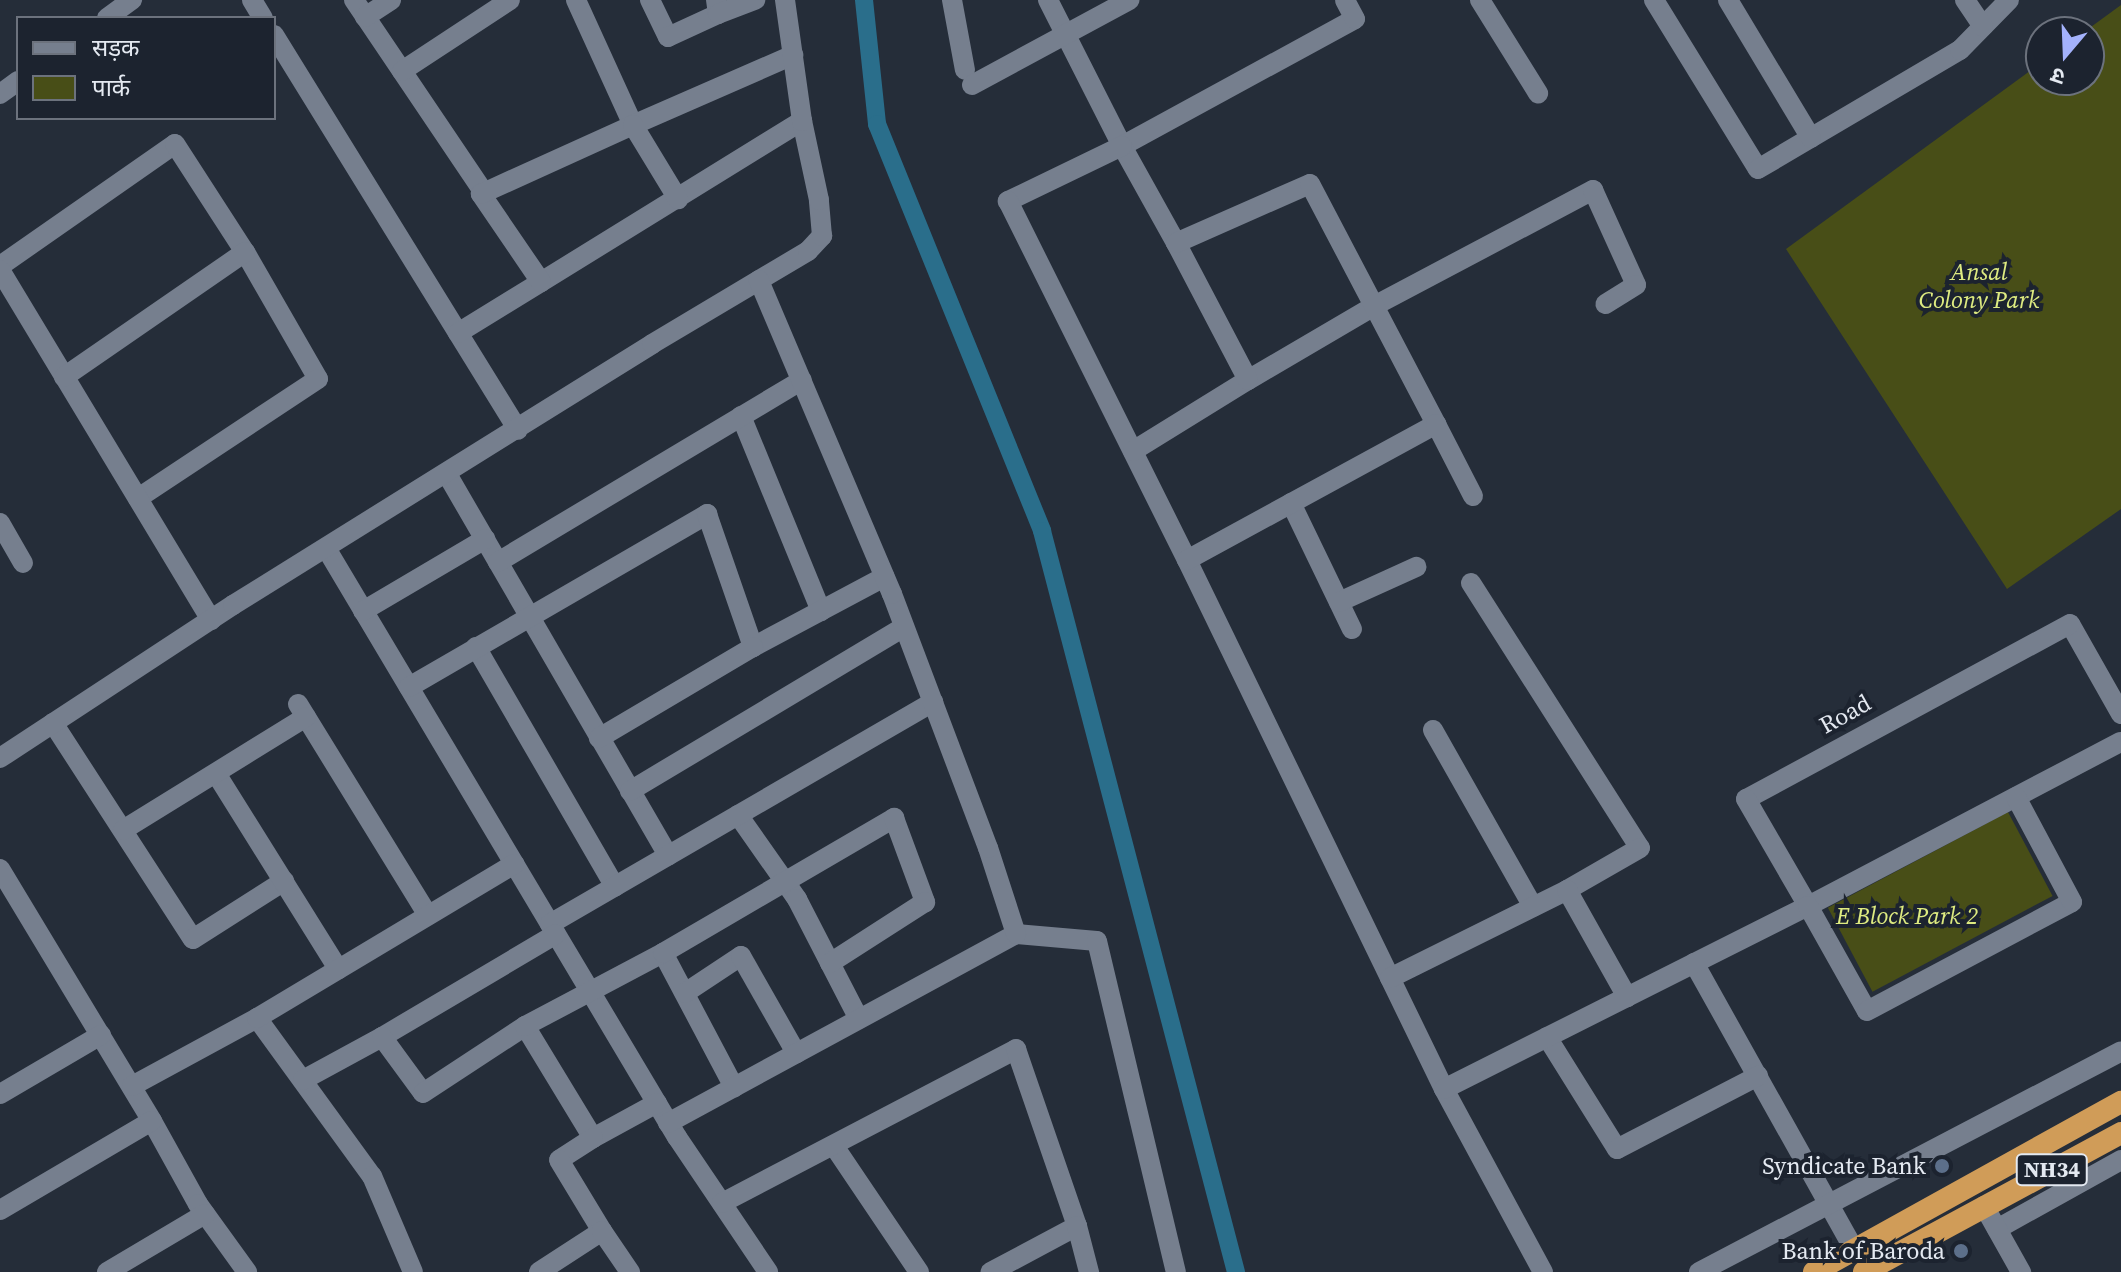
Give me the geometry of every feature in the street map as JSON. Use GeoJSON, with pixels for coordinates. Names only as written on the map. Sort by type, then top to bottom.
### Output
{"type":"FeatureCollection","features":[{"type":"Feature","properties":{"kind":"highway","name":"NH34"},"geometry":{"type":"LineString","coordinates":[[1814,1272],[2121,1102]]}},
{"type":"Feature","properties":{"kind":"highway","name":"NH34"},"geometry":{"type":"LineString","coordinates":[[1864,1272],[2121,1133]]}},
{"type":"Feature","properties":{"kind":"highway"},"geometry":{"type":"LineString","coordinates":[[1972,1186],[1984,1206]]}},
{"type":"Feature","properties":{"kind":"street"},"geometry":{"type":"LineString","coordinates":[[110,16],[132,0]]}},
{"type":"Feature","properties":{"kind":"street"},"geometry":{"type":"LineString","coordinates":[[391,0],[360,8],[484,193]]}},
{"type":"Feature","properties":{"kind":"street"},"geometry":{"type":"LineString","coordinates":[[402,71],[510,0]]}},
{"type":"Feature","properties":{"kind":"street"},"geometry":{"type":"LineString","coordinates":[[576,0],[633,125],[678,199]]}},
{"type":"Feature","properties":{"kind":"street"},"geometry":{"type":"LineString","coordinates":[[650,0],[668,37],[717,7],[755,0]]}},
{"type":"Feature","properties":{"kind":"street"},"geometry":{"type":"LineString","coordinates":[[0,758],[211,620],[808,251],[822,236],[819,200],[802,121],[785,0]]}},
{"type":"Feature","properties":{"kind":"street"},"geometry":{"type":"LineString","coordinates":[[952,0],[969,77],[1066,34],[1129,0]]}},
{"type":"Feature","properties":{"kind":"street"},"geometry":{"type":"LineString","coordinates":[[1048,0],[1122,146],[1248,380]]}},
{"type":"Feature","properties":{"kind":"street"},"geometry":{"type":"LineString","coordinates":[[1345,0],[1355,19],[1122,146],[1008,201],[1187,560],[1444,1089],[1543,1272]]}},
{"type":"Feature","properties":{"kind":"street"},"geometry":{"type":"LineString","coordinates":[[1480,0],[1538,93]]}},
{"type":"Feature","properties":{"kind":"street"},"geometry":{"type":"LineString","coordinates":[[1654,0],[1758,169],[1960,50],[2009,0]]}},
{"type":"Feature","properties":{"kind":"street"},"geometry":{"type":"LineString","coordinates":[[1728,0],[1811,138]]}},
{"type":"Feature","properties":{"kind":"street"},"geometry":{"type":"LineString","coordinates":[[1965,0],[1983,27]]}},
{"type":"Feature","properties":{"kind":"street"},"geometry":{"type":"LineString","coordinates":[[276,38],[518,430]]}},
{"type":"Feature","properties":{"kind":"street"},"geometry":{"type":"LineString","coordinates":[[541,282],[481,194],[793,55]]}},
{"type":"Feature","properties":{"kind":"street"},"geometry":{"type":"LineString","coordinates":[[458,333],[802,121]]}},
{"type":"Feature","properties":{"kind":"street"},"geometry":{"type":"LineString","coordinates":[[138,498],[318,379],[245,252],[175,144],[0,268],[211,620]]}},
{"type":"Feature","properties":{"kind":"street"},"geometry":{"type":"LineString","coordinates":[[1176,243],[1310,184],[1473,496]]}},
{"type":"Feature","properties":{"kind":"street"},"geometry":{"type":"LineString","coordinates":[[1133,451],[1374,306],[1593,190],[1636,285],[1605,304]]}},
{"type":"Feature","properties":{"kind":"street"},"geometry":{"type":"LineString","coordinates":[[64,377],[245,252]]}},
{"type":"Feature","properties":{"kind":"street"},"geometry":{"type":"LineString","coordinates":[[759,280],[904,627],[1016,934]]}},
{"type":"Feature","properties":{"kind":"street"},"geometry":{"type":"LineString","coordinates":[[498,562],[802,380]]}},
{"type":"Feature","properties":{"kind":"street"},"geometry":{"type":"LineString","coordinates":[[741,416],[821,611]]}},
{"type":"Feature","properties":{"kind":"street"},"geometry":{"type":"LineString","coordinates":[[1187,560],[1436,424]]}},
{"type":"Feature","properties":{"kind":"street"},"geometry":{"type":"LineString","coordinates":[[447,474],[668,856]]}},
{"type":"Feature","properties":{"kind":"street"},"geometry":{"type":"LineString","coordinates":[[1291,503],[1352,629]]}},
{"type":"Feature","properties":{"kind":"street"},"geometry":{"type":"LineString","coordinates":[[409,687],[707,514],[753,647]]}},
{"type":"Feature","properties":{"kind":"street"},"geometry":{"type":"LineString","coordinates":[[0,523],[23,563]]}},
{"type":"Feature","properties":{"kind":"street"},"geometry":{"type":"LineString","coordinates":[[363,611],[485,539]]}},
{"type":"Feature","properties":{"kind":"street"},"geometry":{"type":"LineString","coordinates":[[326,548],[668,1123],[768,1272]]}},
{"type":"Feature","properties":{"kind":"street"},"geometry":{"type":"LineString","coordinates":[[1339,602],[1416,567]]}},
{"type":"Feature","properties":{"kind":"street"},"geometry":{"type":"LineString","coordinates":[[599,738],[753,647],[884,577]]}},
{"type":"Feature","properties":{"kind":"street"},"geometry":{"type":"LineString","coordinates":[[1390,978],[1567,890],[1640,848],[1471,583]]}},
{"type":"Feature","properties":{"kind":"street","name":"Road"},"geometry":{"type":"LineString","coordinates":[[2016,797],[2072,902],[1867,1011],[1746,799],[2070,624],[2077,631],[2121,714]]}},
{"type":"Feature","properties":{"kind":"street"},"geometry":{"type":"LineString","coordinates":[[630,791],[904,627]]}},
{"type":"Feature","properties":{"kind":"street"},"geometry":{"type":"LineString","coordinates":[[476,647],[615,887]]}},
{"type":"Feature","properties":{"kind":"street"},"geometry":{"type":"LineString","coordinates":[[303,1080],[382,1037],[615,887],[933,702]]}},
{"type":"Feature","properties":{"kind":"street"},"geometry":{"type":"LineString","coordinates":[[123,830],[217,775],[302,710],[428,915]]}},
{"type":"Feature","properties":{"kind":"street"},"geometry":{"type":"LineString","coordinates":[[53,723],[193,939],[284,881]]}},
{"type":"Feature","properties":{"kind":"street"},"geometry":{"type":"LineString","coordinates":[[1433,730],[1533,907]]}},
{"type":"Feature","properties":{"kind":"street"},"geometry":{"type":"LineString","coordinates":[[1444,1089],[1808,906],[2121,742]]}},
{"type":"Feature","properties":{"kind":"street"},"geometry":{"type":"LineString","coordinates":[[217,775],[338,969]]}},
{"type":"Feature","properties":{"kind":"street"},"geometry":{"type":"LineString","coordinates":[[738,815],[784,879],[859,1019]]}},
{"type":"Feature","properties":{"kind":"street"},"geometry":{"type":"LineString","coordinates":[[382,1037],[423,1093],[525,1026],[663,953],[784,879],[894,818],[925,902],[830,963]]}},
{"type":"Feature","properties":{"kind":"street"},"geometry":{"type":"LineString","coordinates":[[132,1086],[257,1018],[514,864]]}},
{"type":"Feature","properties":{"kind":"street"},"geometry":{"type":"LineString","coordinates":[[0,869],[132,1086],[205,1214],[247,1272]]}},
{"type":"Feature","properties":{"kind":"street"},"geometry":{"type":"LineString","coordinates":[[1567,890],[1627,997]]}},
{"type":"Feature","properties":{"kind":"street"},"geometry":{"type":"LineString","coordinates":[[668,1123],[1016,934],[1097,941],[1176,1272]]}},
{"type":"Feature","properties":{"kind":"street"},"geometry":{"type":"LineString","coordinates":[[663,953],[734,1087]]}},
{"type":"Feature","properties":{"kind":"street"},"geometry":{"type":"LineString","coordinates":[[685,993],[741,956],[796,1053]]}},
{"type":"Feature","properties":{"kind":"street"},"geometry":{"type":"LineString","coordinates":[[1694,963],[1830,1201],[1854,1249]]}},
{"type":"Feature","properties":{"kind":"street"},"geometry":{"type":"LineString","coordinates":[[257,1018],[372,1176],[413,1272]]}},
{"type":"Feature","properties":{"kind":"street"},"geometry":{"type":"LineString","coordinates":[[525,1026],[593,1138]]}},
{"type":"Feature","properties":{"kind":"street"},"geometry":{"type":"LineString","coordinates":[[2,1088],[101,1035]]}},
{"type":"Feature","properties":{"kind":"street"},"geometry":{"type":"LineString","coordinates":[[1547,1037],[1617,1149],[1758,1076]]}},
{"type":"Feature","properties":{"kind":"street"},"geometry":{"type":"LineString","coordinates":[[722,1203],[1016,1049],[1077,1226],[1089,1272]]}},
{"type":"Feature","properties":{"kind":"street"},"geometry":{"type":"LineString","coordinates":[[1699,1272],[2121,1051]]}},
{"type":"Feature","properties":{"kind":"street"},"geometry":{"type":"LineString","coordinates":[[630,1272],[559,1160],[657,1103]]}},
{"type":"Feature","properties":{"kind":"street"},"geometry":{"type":"LineString","coordinates":[[0,1210],[152,1121]]}},
{"type":"Feature","properties":{"kind":"street"},"geometry":{"type":"LineString","coordinates":[[834,1146],[919,1272]]}},
{"type":"Feature","properties":{"kind":"street"},"geometry":{"type":"LineString","coordinates":[[1997,1229],[2121,1160]]}},
{"type":"Feature","properties":{"kind":"street"},"geometry":{"type":"LineString","coordinates":[[1984,1206],[2021,1272]]}},
{"type":"Feature","properties":{"kind":"street"},"geometry":{"type":"LineString","coordinates":[[107,1272],[205,1214]]}},
{"type":"Feature","properties":{"kind":"street"},"geometry":{"type":"LineString","coordinates":[[991,1272],[1077,1226]]}},
{"type":"Feature","properties":{"kind":"street"},"geometry":{"type":"LineString","coordinates":[[539,1272],[602,1231]]}},
{"type":"Feature","properties":{"kind":"green space","name":"Ansal Colony Park"},"geometry":{"type":"Polygon","coordinates":[[[2121,5],[2121,509],[2007,589],[1786,249],[2025,75],[2025,96],[2105,96],[2105,17],[2121,5]]]}},
{"type":"Feature","properties":{"kind":"green space","name":"E Block Park 2"},"geometry":{"type":"Polygon","coordinates":[[[2008,812],[2053,896],[1872,992],[1828,908],[2008,812]]]}},
{"type":"Feature","properties":{"kind":"waterway"},"geometry":{"type":"LineString","coordinates":[[864,0],[877,124],[1042,531],[1236,1272]]}},
{"type":"Feature","properties":{"kind":"place","name":"Syndicate Bank"},"geometry":{"type":"Point","coordinates":[1942,1166]}},
{"type":"Feature","properties":{"kind":"place","name":"Bank of Baroda"},"geometry":{"type":"Point","coordinates":[1961,1251]}}]}
